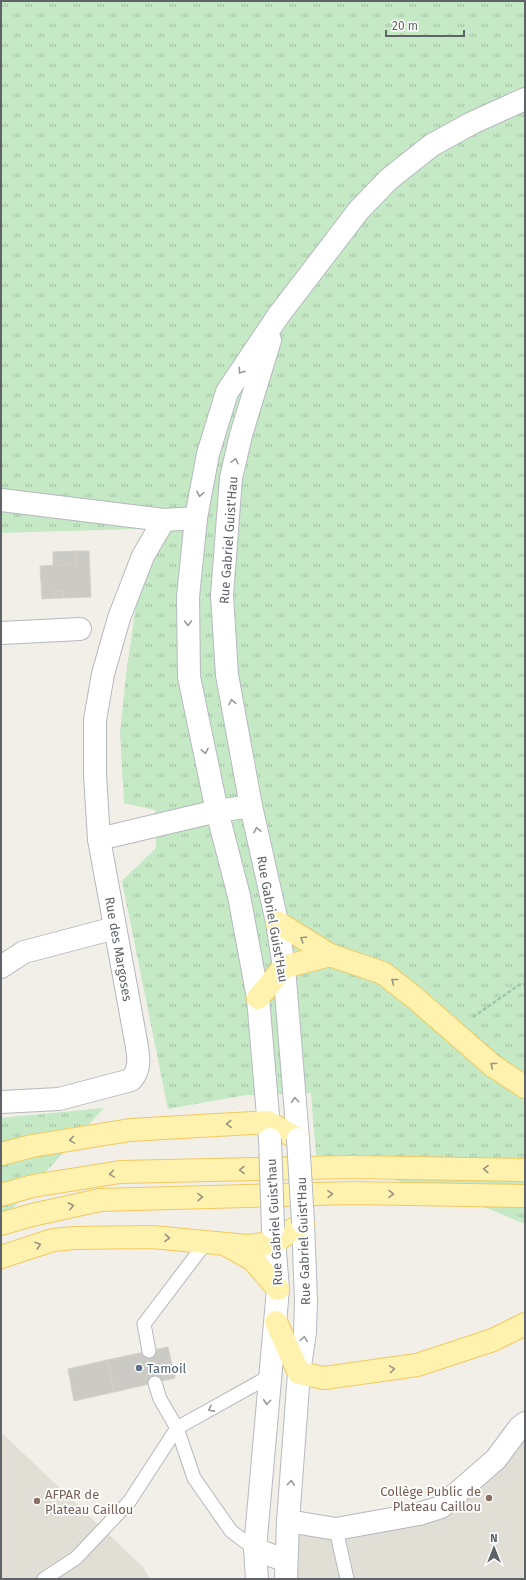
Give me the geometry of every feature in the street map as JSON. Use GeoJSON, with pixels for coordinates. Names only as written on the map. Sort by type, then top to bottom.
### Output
{"type":"FeatureCollection","features":[{"type":"Feature","properties":{"kind":"main road","name":"Rue Gabriel Guist'Hau"},"geometry":{"type":"LineString","coordinates":[[269,1130],[258,998],[239,896],[217,811],[189,677],[188,597],[196,518],[208,454],[227,392],[278,316],[329,252],[359,210],[390,179],[432,146],[472,123],[525,99]]}},
{"type":"Feature","properties":{"kind":"main road","name":"Rue Gabriel Guist'Hau"},"geometry":{"type":"LineString","coordinates":[[278,316],[241,435],[231,478],[222,595],[227,675],[284,967],[298,1138],[306,1300],[305,1332],[299,1373],[288,1521],[289,1573]]}},
{"type":"Feature","properties":{"kind":"main road"},"geometry":{"type":"LineString","coordinates":[[1,500],[164,520],[196,518]]}},
{"type":"Feature","properties":{"kind":"main road","name":"Rue des Margoses"},"geometry":{"type":"LineString","coordinates":[[1,1102],[59,1099],[131,1080],[136,1074],[139,1062],[137,1048],[99,840],[94,775],[94,720],[103,674],[119,618],[143,556],[164,520]]}},
{"type":"Feature","properties":{"kind":"main road"},"geometry":{"type":"LineString","coordinates":[[1,633],[80,629]]}},
{"type":"Feature","properties":{"kind":"main road"},"geometry":{"type":"LineString","coordinates":[[99,840],[217,811],[252,806]]}},
{"type":"Feature","properties":{"kind":"main road"},"geometry":{"type":"LineString","coordinates":[[276,922],[330,955],[383,973],[493,1066],[525,1087]]}},
{"type":"Feature","properties":{"kind":"main road"},"geometry":{"type":"LineString","coordinates":[[1,967],[24,952],[115,928]]}},
{"type":"Feature","properties":{"kind":"main road"},"geometry":{"type":"LineString","coordinates":[[258,998],[284,967],[330,955]]}},
{"type":"Feature","properties":{"kind":"main road"},"geometry":{"type":"LineString","coordinates":[[1,1154],[32,1146],[130,1130],[269,1130],[298,1138]]}},
{"type":"Feature","properties":{"kind":"main road","name":"Rue Gabriel Guist'hau"},"geometry":{"type":"LineString","coordinates":[[269,1130],[273,1236],[278,1289],[276,1322]]}},
{"type":"Feature","properties":{"kind":"main road"},"geometry":{"type":"LineString","coordinates":[[1,1195],[33,1186],[120,1172],[351,1167],[525,1170]]}},
{"type":"Feature","properties":{"kind":"main road"},"geometry":{"type":"LineString","coordinates":[[1,1224],[32,1215],[100,1200],[352,1193],[525,1196]]}},
{"type":"Feature","properties":{"kind":"main road"},"geometry":{"type":"LineString","coordinates":[[1,1257],[53,1240],[74,1238],[146,1237],[247,1246],[303,1223]]}},
{"type":"Feature","properties":{"kind":"main road"},"geometry":{"type":"LineString","coordinates":[[215,1242],[253,1260],[278,1289]]}},
{"type":"Feature","properties":{"kind":"main road"},"geometry":{"type":"LineString","coordinates":[[276,1322],[299,1373],[324,1378],[417,1365],[493,1340],[525,1324]]}},
{"type":"Feature","properties":{"kind":"main road"},"geometry":{"type":"LineString","coordinates":[[257,1579],[255,1549],[276,1322]]}},
{"type":"Feature","properties":{"kind":"main road"},"geometry":{"type":"LineString","coordinates":[[288,1521],[336,1529],[418,1514],[441,1507],[496,1459],[525,1422]]}},
{"type":"Feature","properties":{"kind":"main road"},"geometry":{"type":"LineString","coordinates":[[255,1549],[289,1573]]}},
{"type":"Feature","properties":{"kind":"lane"},"geometry":{"type":"LineString","coordinates":[[149,1351],[144,1324],[215,1242]]}},
{"type":"Feature","properties":{"kind":"lane"},"geometry":{"type":"LineString","coordinates":[[44,1579],[76,1558],[129,1502],[177,1428],[270,1376]]}},
{"type":"Feature","properties":{"kind":"lane"},"geometry":{"type":"LineString","coordinates":[[156,1383],[160,1399],[177,1428],[194,1478],[231,1531],[255,1549]]}},
{"type":"Feature","properties":{"kind":"lane"},"geometry":{"type":"LineString","coordinates":[[336,1529],[347,1579]]}},
{"type":"Feature","properties":{"kind":"path"},"geometry":{"type":"LineString","coordinates":[[452,1031],[519,985],[525,984]]}},
{"type":"Feature","properties":{"kind":"shaded area","name":"Collège Public de Plateau Caillou"},"geometry":{"type":"Polygon","coordinates":[[[525,1423],[525,1579],[286,1579],[288,1521],[419,1514],[525,1423]]]}},
{"type":"Feature","properties":{"kind":"shaded area","name":"AFPAR de Plateau Caillou"},"geometry":{"type":"Polygon","coordinates":[[[4,1435],[143,1567],[150,1579],[1,1579],[1,1436],[4,1435]]]}},
{"type":"Feature","properties":{"kind":"green space"},"geometry":{"type":"Polygon","coordinates":[[[1,1],[525,1],[525,1224],[489,1209],[316,1155],[311,1093],[246,1095],[168,1109],[122,881],[156,848],[155,810],[124,803],[120,732],[126,675],[138,591],[169,531],[135,529],[1,533],[1,1]]]}},
{"type":"Feature","properties":{"kind":"green space"},"geometry":{"type":"Polygon","coordinates":[[[104,1108],[1,1221],[1,1118],[104,1108]]]}},
{"type":"Feature","properties":{"kind":"building"},"geometry":{"type":"Polygon","coordinates":[[[76,551],[89,551],[91,597],[63,598],[63,591],[54,591],[55,598],[42,599],[40,566],[76,564],[76,551]]]}},
{"type":"Feature","properties":{"kind":"building"},"geometry":{"type":"Polygon","coordinates":[[[76,551],[76,564],[53,566],[53,552],[76,551]]]}},
{"type":"Feature","properties":{"kind":"building"},"geometry":{"type":"Polygon","coordinates":[[[54,591],[63,591],[63,598],[55,598],[54,591]]]}},
{"type":"Feature","properties":{"kind":"building"},"geometry":{"type":"Polygon","coordinates":[[[168,1347],[175,1378],[114,1392],[107,1360],[168,1347]]]}},
{"type":"Feature","properties":{"kind":"building"},"geometry":{"type":"Polygon","coordinates":[[[107,1360],[114,1392],[74,1401],[68,1369],[107,1360]]]}},
{"type":"Feature","properties":{"kind":"place","name":"Tamoil"},"geometry":{"type":"Point","coordinates":[139,1368]}},
{"type":"Feature","properties":{"kind":"place","name":"Collège Public de Plateau Caillou"},"geometry":{"type":"Point","coordinates":[489,1498]}},
{"type":"Feature","properties":{"kind":"place","name":"AFPAR de Plateau Caillou"},"geometry":{"type":"Point","coordinates":[37,1501]}}]}
